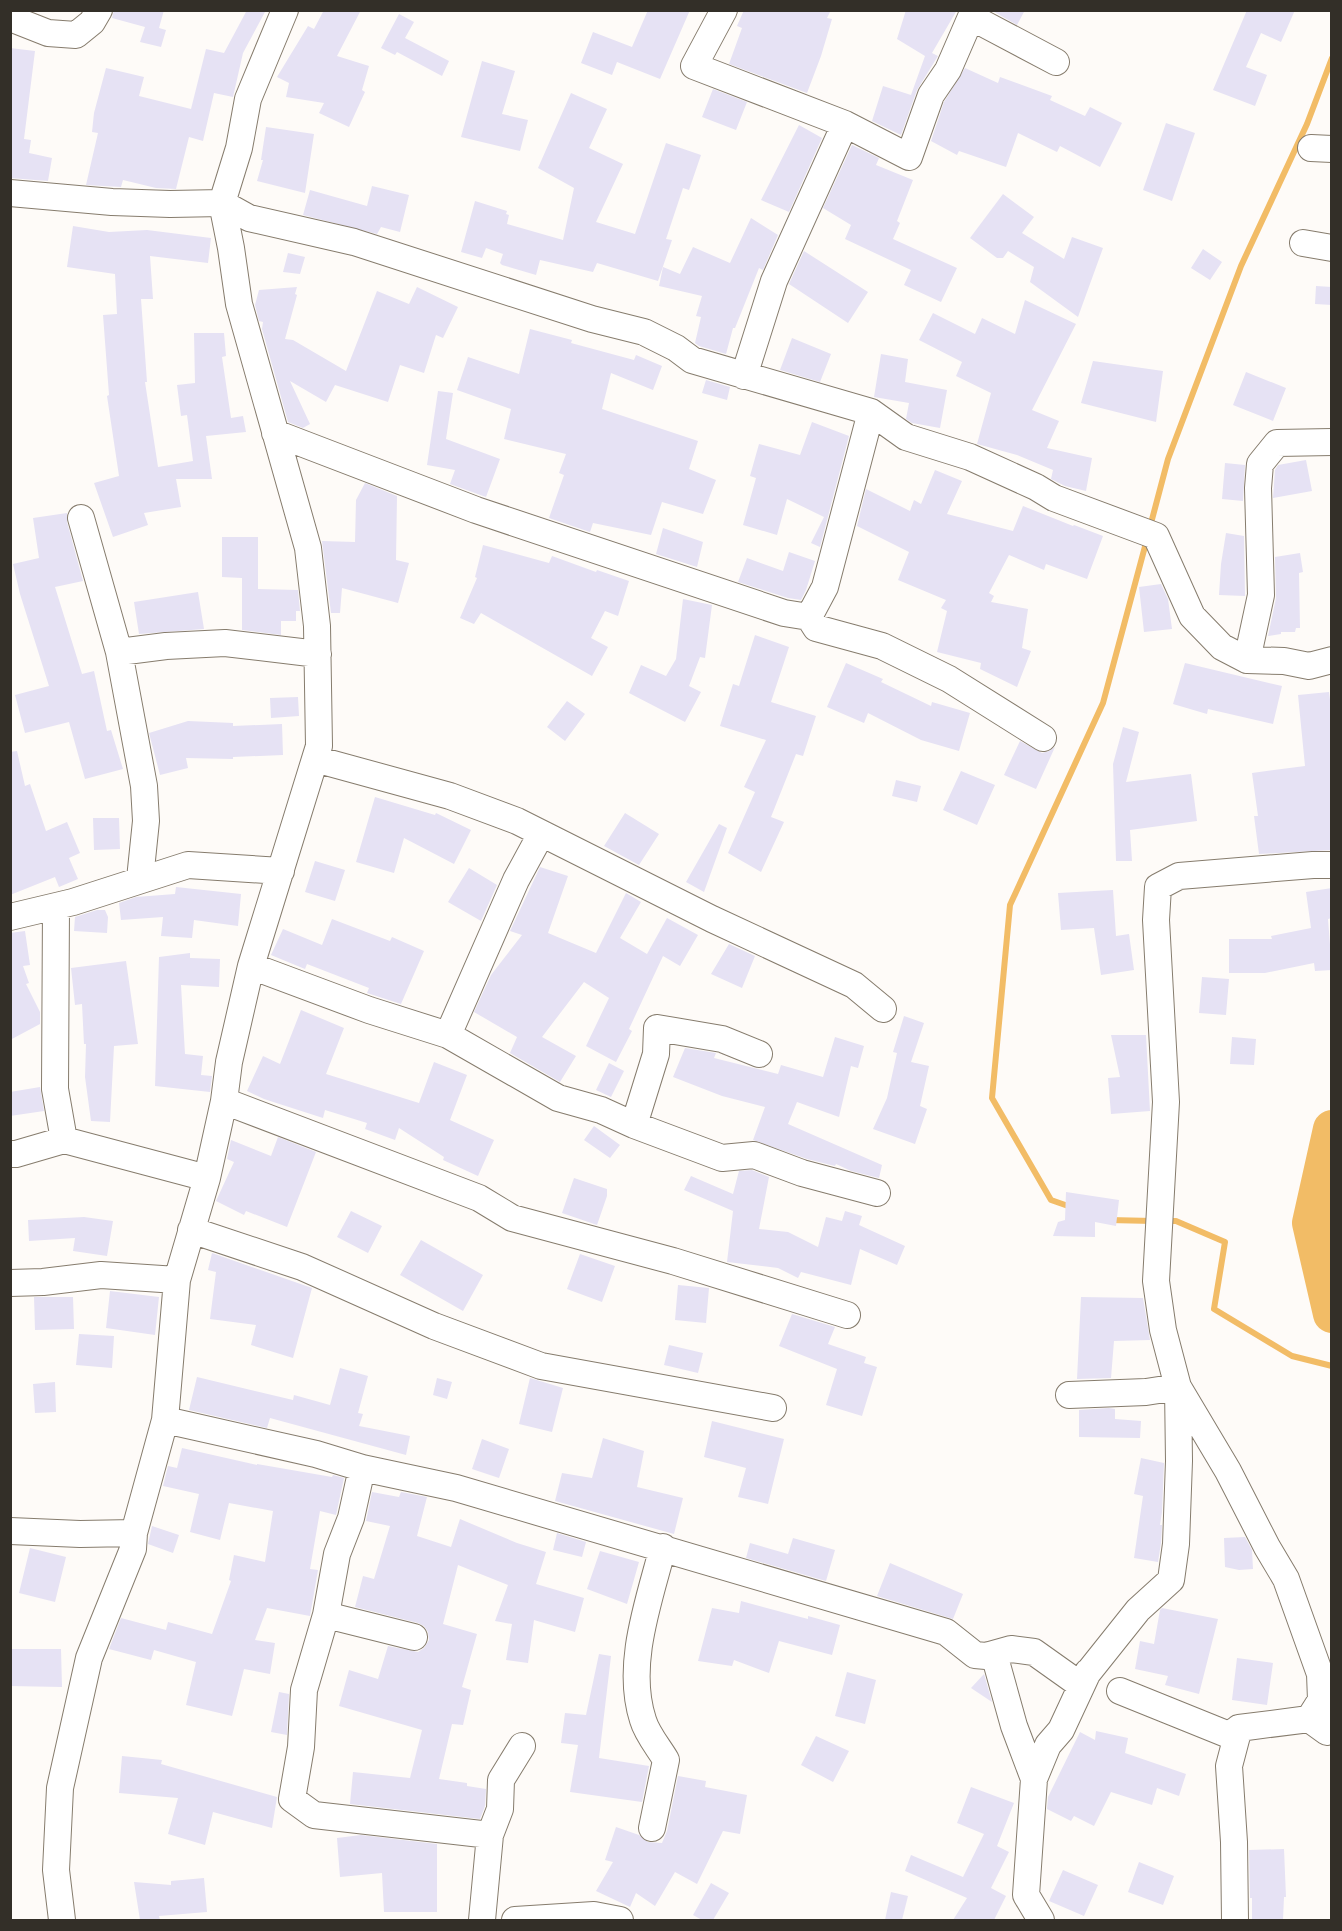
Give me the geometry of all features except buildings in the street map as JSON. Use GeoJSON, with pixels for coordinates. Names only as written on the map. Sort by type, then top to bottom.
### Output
{"type":"FeatureCollection","features":[{"type":"Feature","properties":{"kind":"street"},"geometry":{"type":"LineString","coordinates":[[10,18],[48,33],[75,35],[92,22],[99,10]]}},
{"type":"Feature","properties":{"kind":"street"},"geometry":{"type":"LineString","coordinates":[[62,1920],[56,1870],[60,1788],[89,1658],[133,1549],[134,1533],[165,1420],[177,1280],[207,1178],[224,1101],[229,1062],[251,966],[319,746],[317,626],[308,548],[239,304],[222,203],[239,148],[248,99],[285,10]]}},
{"type":"Feature","properties":{"kind":"street"},"geometry":{"type":"LineString","coordinates":[[724,10],[694,66],[845,124],[909,157],[931,95],[948,70],[973,14],[1056,62]]}},
{"type":"Feature","properties":{"kind":"street"},"geometry":{"type":"LineString","coordinates":[[744,376],[774,281],[845,124]]}},
{"type":"Feature","properties":{"kind":"street"},"geometry":{"type":"LineString","coordinates":[[10,193],[112,202],[222,203],[249,218],[354,242],[592,319],[644,332],[676,348],[692,360],[871,412],[906,437],[970,457],[1036,487],[1054,498],[1156,536],[1192,616],[1222,647],[1247,660],[1284,661],[1309,666],[1332,660]]}},
{"type":"Feature","properties":{"kind":"street"},"geometry":{"type":"LineString","coordinates":[[1303,243],[1332,248]]}},
{"type":"Feature","properties":{"kind":"street"},"geometry":{"type":"LineString","coordinates":[[809,617],[825,587],[871,412]]}},
{"type":"Feature","properties":{"kind":"street"},"geometry":{"type":"LineString","coordinates":[[275,433],[476,510],[784,613],[809,617],[816,628],[882,646],[949,679],[1043,738]]}},
{"type":"Feature","properties":{"kind":"street"},"geometry":{"type":"LineString","coordinates":[[1247,660],[1261,595],[1258,488],[1260,464],[1277,443],[1332,442]]}},
{"type":"Feature","properties":{"kind":"street"},"geometry":{"type":"LineString","coordinates":[[81,518],[119,652],[144,786],[146,821],[140,879]]}},
{"type":"Feature","properties":{"kind":"street"},"geometry":{"type":"LineString","coordinates":[[119,652],[166,646],[225,644],[318,654]]}},
{"type":"Feature","properties":{"kind":"street"},"geometry":{"type":"LineString","coordinates":[[315,759],[450,796],[517,821],[712,919],[854,985],[883,1009]]}},
{"type":"Feature","properties":{"kind":"street"},"geometry":{"type":"LineString","coordinates":[[448,1035],[516,880],[541,834]]}},
{"type":"Feature","properties":{"kind":"street"},"geometry":{"type":"LineString","coordinates":[[10,917],[56,907],[188,865],[281,871]]}},
{"type":"Feature","properties":{"kind":"street"},"geometry":{"type":"LineString","coordinates":[[165,1420],[316,1454],[362,1468],[456,1488],[558,1519],[663,1547],[946,1632],[975,1655],[994,1654],[1011,1649],[1034,1652],[1078,1684],[1138,1610],[1171,1580],[1176,1544],[1178,1387],[1163,1330],[1156,1281],[1166,1102],[1156,920],[1158,887],[1179,876],[1332,865]]}},
{"type":"Feature","properties":{"kind":"street"},"geometry":{"type":"LineString","coordinates":[[56,907],[55,1089],[64,1140]]}},
{"type":"Feature","properties":{"kind":"street"},"geometry":{"type":"LineString","coordinates":[[251,966],[369,1010],[448,1035],[558,1098],[602,1110],[634,1125],[722,1158],[754,1155],[802,1173],[877,1193]]}},
{"type":"Feature","properties":{"kind":"street"},"geometry":{"type":"LineString","coordinates":[[634,1125],[656,1054],[657,1028],[722,1039],[759,1054]]}},
{"type":"Feature","properties":{"kind":"street"},"geometry":{"type":"LineString","coordinates":[[224,1101],[479,1198],[512,1218],[673,1261],[847,1315]]}},
{"type":"Feature","properties":{"kind":"street"},"geometry":{"type":"LineString","coordinates":[[10,1154],[64,1140],[207,1178]]}},
{"type":"Feature","properties":{"kind":"street"},"geometry":{"type":"LineString","coordinates":[[191,1230],[302,1267],[434,1326],[542,1366],[773,1408]]}},
{"type":"Feature","properties":{"kind":"street"},"geometry":{"type":"LineString","coordinates":[[10,1283],[43,1282],[101,1275],[177,1280]]}},
{"type":"Feature","properties":{"kind":"street"},"geometry":{"type":"LineString","coordinates":[[1069,1395],[1146,1392],[1178,1387]]}},
{"type":"Feature","properties":{"kind":"street"},"geometry":{"type":"LineString","coordinates":[[1120,1691],[1229,1735],[1239,1728],[1315,1710],[1320,1674],[1286,1579],[1228,1471],[1178,1387]]}},
{"type":"Feature","properties":{"kind":"street"},"geometry":{"type":"LineString","coordinates":[[362,1468],[351,1518],[337,1554],[326,1615],[304,1690],[300,1747],[292,1799],[314,1815],[490,1835]]}},
{"type":"Feature","properties":{"kind":"street"},"geometry":{"type":"LineString","coordinates":[[10,1531],[80,1534],[134,1533]]}},
{"type":"Feature","properties":{"kind":"street"},"geometry":{"type":"LineString","coordinates":[[652,1828],[666,1760],[643,1722],[638,1695],[637,1649],[663,1547]]}},
{"type":"Feature","properties":{"kind":"street"},"geometry":{"type":"LineString","coordinates":[[326,1615],[414,1637]]}},
{"type":"Feature","properties":{"kind":"street"},"geometry":{"type":"LineString","coordinates":[[994,1654],[1014,1726],[1034,1779]]}},
{"type":"Feature","properties":{"kind":"street"},"geometry":{"type":"LineString","coordinates":[[1041,1920],[1026,1894],[1034,1779],[1048,1745],[1061,1730],[1088,1672]]}},
{"type":"Feature","properties":{"kind":"street"},"geometry":{"type":"LineString","coordinates":[[1235,1920],[1234,1842],[1229,1766],[1239,1728]]}},
{"type":"Feature","properties":{"kind":"street"},"geometry":{"type":"LineString","coordinates":[[482,1920],[490,1835],[500,1809],[501,1780],[522,1746]]}},
{"type":"Feature","properties":{"kind":"street"},"geometry":{"type":"LineString","coordinates":[[515,1920],[594,1916],[620,1920]]}},
{"type":"Feature","properties":{"kind":"waterway"},"geometry":{"type":"LineString","coordinates":[[1150,527],[1168,459],[1241,266],[1307,124],[1332,58]]}},
{"type":"Feature","properties":{"kind":"waterway"},"geometry":{"type":"LineString","coordinates":[[1071,1207],[1051,1200],[992,1098],[1010,905],[1103,703],[1147,539]]}},
{"type":"Feature","properties":{"kind":"waterway"},"geometry":{"type":"LineString","coordinates":[[1332,1129],[1311,1223],[1332,1314]]}},
{"type":"Feature","properties":{"kind":"waterway"},"geometry":{"type":"LineString","coordinates":[[1109,1220],[1153,1221]]}},
{"type":"Feature","properties":{"kind":"waterway"},"geometry":{"type":"LineString","coordinates":[[1166,1221],[1176,1221],[1225,1242],[1214,1309],[1292,1356],[1332,1366]]}}]}
